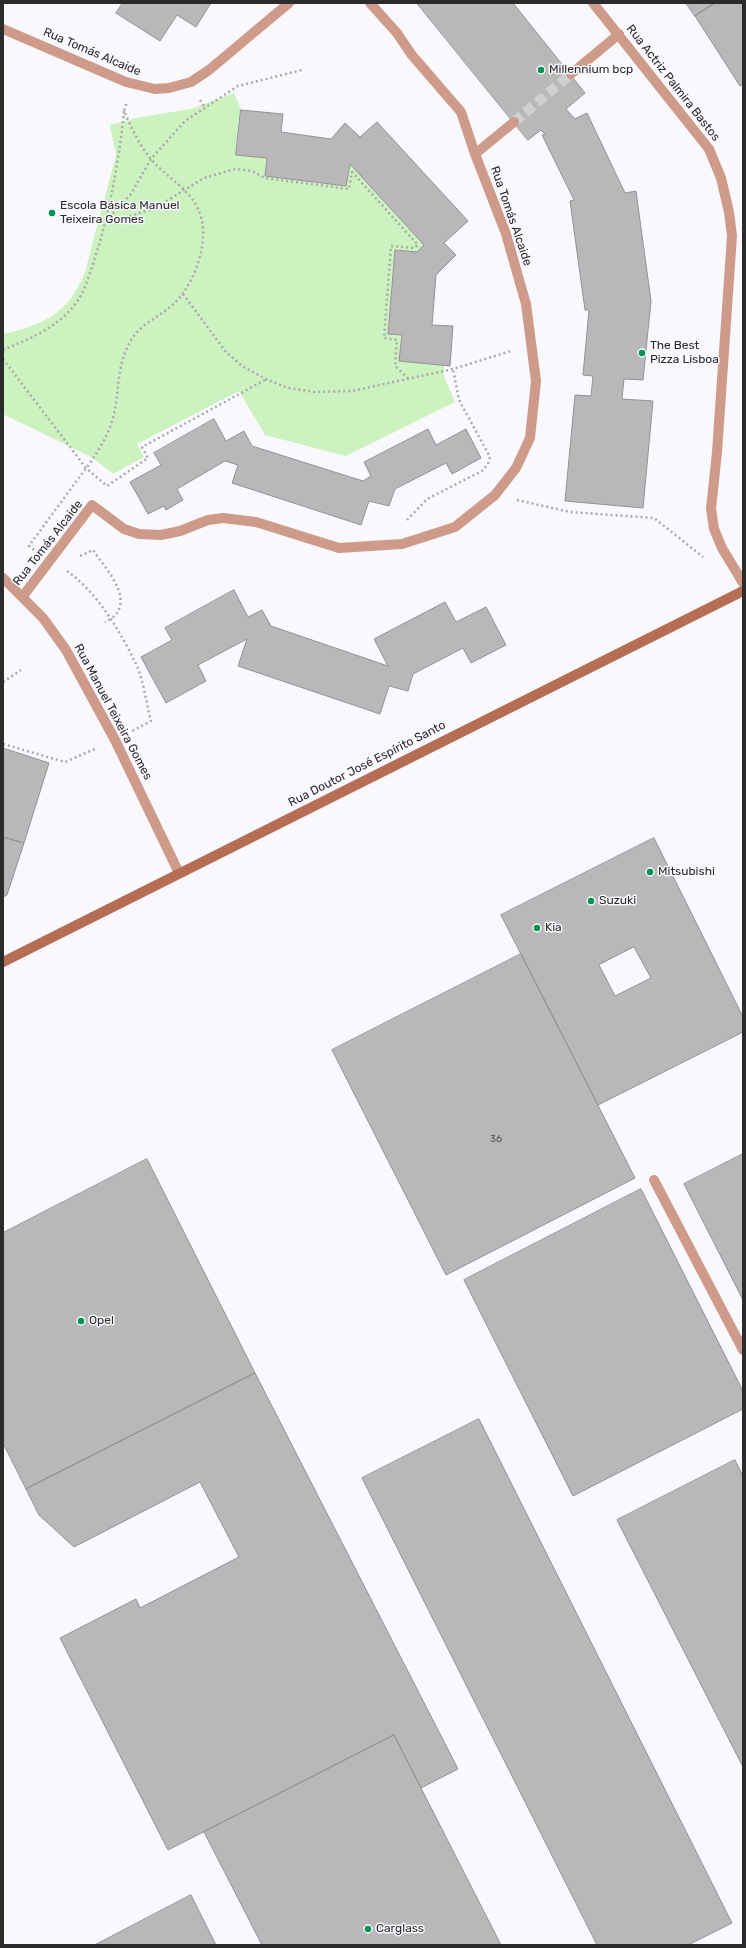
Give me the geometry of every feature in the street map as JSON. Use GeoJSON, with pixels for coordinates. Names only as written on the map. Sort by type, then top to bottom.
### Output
{"type":"FeatureCollection","features":[{"type":"Feature","properties":{"kind":"street","name":"Rua Tomás Alcaide"},"geometry":{"type":"LineString","coordinates":[[3,29],[132,84],[155,89],[169,88],[184,85],[198,79],[289,3]]}},
{"type":"Feature","properties":{"kind":"street","name":"Rua Tomás Alcaide"},"geometry":{"type":"LineString","coordinates":[[23,596],[92,505],[124,529],[139,534],[161,535],[180,531],[208,520],[223,518],[256,522],[338,548],[383,546],[402,544],[455,527],[495,495],[516,468],[530,438],[536,381],[526,304],[506,234],[475,154],[461,112],[410,54],[392,27],[370,3]]}},
{"type":"Feature","properties":{"kind":"street","name":"Rua Actriz Palmira Bastos"},"geometry":{"type":"LineString","coordinates":[[593,3],[709,149],[721,178],[729,212],[732,236],[717,452],[711,509],[714,529],[722,548],[743,583]]}},
{"type":"Feature","properties":{"kind":"street"},"geometry":{"type":"LineString","coordinates":[[571,74],[619,34]]}},
{"type":"Feature","properties":{"kind":"street"},"geometry":{"type":"LineString","coordinates":[[475,154],[514,122]]}},
{"type":"Feature","properties":{"kind":"street","name":"Rua Manuel Teixeira Gomes"},"geometry":{"type":"LineString","coordinates":[[3,578],[23,596],[43,618],[70,657],[115,740],[179,873]]}},
{"type":"Feature","properties":{"kind":"street","name":"Rua Doutor José Espírito Santo"},"geometry":{"type":"LineString","coordinates":[[3,962],[743,591]]}},
{"type":"Feature","properties":{"kind":"street"},"geometry":{"type":"LineString","coordinates":[[654,1180],[743,1350]]}},
{"type":"Feature","properties":{"kind":"path"},"geometry":{"type":"LineString","coordinates":[[105,222],[131,194],[151,159],[185,121],[238,86],[302,70]]}},
{"type":"Feature","properties":{"kind":"path"},"geometry":{"type":"LineString","coordinates":[[3,350],[53,325],[72,308],[84,291],[105,222],[120,151],[124,111],[132,84]]}},
{"type":"Feature","properties":{"kind":"path"},"geometry":{"type":"LineString","coordinates":[[124,111],[135,135],[151,159],[185,190],[191,197],[201,216],[203,235],[198,265],[183,294],[171,307],[146,322],[130,341],[120,368],[113,418],[100,449],[29,546],[80,580],[110,619],[136,666]]}},
{"type":"Feature","properties":{"kind":"path"},"geometry":{"type":"LineString","coordinates":[[105,222],[122,219],[155,208],[204,178],[235,169],[252,171],[265,178],[349,189],[352,172],[418,245],[414,248],[391,246],[384,338],[397,340],[395,366],[408,378]]}},
{"type":"Feature","properties":{"kind":"path"},"geometry":{"type":"LineString","coordinates":[[183,294],[226,352],[242,366],[266,379],[288,388],[315,392],[352,391],[453,369],[531,345]]}},
{"type":"Feature","properties":{"kind":"path"},"geometry":{"type":"LineString","coordinates":[[3,359],[86,468],[107,486],[148,458],[142,447],[266,379]]}},
{"type":"Feature","properties":{"kind":"path"},"geometry":{"type":"LineString","coordinates":[[383,546],[427,499],[482,471],[488,464],[490,457],[459,400],[453,369]]}},
{"type":"Feature","properties":{"kind":"path"},"geometry":{"type":"LineString","coordinates":[[495,495],[570,512],[654,518],[704,557]]}},
{"type":"Feature","properties":{"kind":"path"},"geometry":{"type":"LineString","coordinates":[[79,556],[93,550],[118,586],[122,603],[117,614],[105,622]]}},
{"type":"Feature","properties":{"kind":"path"},"geometry":{"type":"LineString","coordinates":[[67,571],[70,565]]}},
{"type":"Feature","properties":{"kind":"path"},"geometry":{"type":"LineString","coordinates":[[3,682],[21,670]]}},
{"type":"Feature","properties":{"kind":"path"},"geometry":{"type":"LineString","coordinates":[[3,744],[65,762]]}},
{"type":"Feature","properties":{"kind":"green space"},"geometry":{"type":"Polygon","coordinates":[[[234,93],[241,110],[236,155],[267,158],[265,176],[346,186],[350,164],[424,245],[417,252],[395,250],[388,334],[402,335],[400,361],[444,365],[444,376],[455,402],[346,456],[265,435],[239,391],[137,444],[144,457],[113,474],[93,458],[3,414],[3,334],[31,326],[53,315],[63,307],[79,286],[85,272],[116,155],[110,125],[141,117],[191,109],[234,93]]]}},
{"type":"Feature","properties":{"kind":"building"},"geometry":{"type":"Polygon","coordinates":[[[123,3],[211,3],[196,27],[177,15],[160,41],[116,13],[123,3]]]}},
{"type":"Feature","properties":{"kind":"building"},"geometry":{"type":"Polygon","coordinates":[[[417,3],[513,3],[585,93],[566,109],[575,119],[587,113],[625,193],[636,191],[651,301],[643,380],[624,379],[622,399],[653,401],[643,508],[565,501],[575,395],[591,396],[593,376],[583,375],[589,310],[585,310],[570,201],[574,200],[542,135],[545,134],[541,130],[528,140],[417,3]]]}},
{"type":"Feature","properties":{"kind":"building"},"geometry":{"type":"Polygon","coordinates":[[[686,3],[715,3],[695,16],[686,3]]]}},
{"type":"Feature","properties":{"kind":"building"},"geometry":{"type":"Polygon","coordinates":[[[715,3],[743,3],[743,84],[740,86],[695,16],[715,3]]]}},
{"type":"Feature","properties":{"kind":"building"},"geometry":{"type":"Polygon","coordinates":[[[241,110],[283,114],[281,132],[331,139],[345,123],[360,137],[377,122],[468,221],[444,243],[456,255],[436,275],[432,325],[453,326],[450,366],[399,361],[402,335],[388,334],[395,250],[417,252],[424,245],[350,164],[346,186],[265,176],[267,158],[236,155],[241,110]]]}},
{"type":"Feature","properties":{"kind":"building"},"geometry":{"type":"Polygon","coordinates":[[[214,419],[226,441],[244,431],[252,446],[363,481],[371,476],[364,462],[428,429],[436,445],[466,429],[481,458],[452,474],[446,463],[395,489],[389,506],[369,501],[361,525],[232,483],[238,465],[225,461],[177,489],[183,500],[166,510],[164,506],[148,514],[130,482],[161,465],[154,453],[214,419]]]}},
{"type":"Feature","properties":{"kind":"building"},"geometry":{"type":"Polygon","coordinates":[[[234,590],[248,617],[262,610],[271,626],[388,666],[374,639],[445,602],[456,622],[486,607],[506,645],[471,663],[463,648],[413,674],[408,691],[389,686],[380,714],[238,666],[247,639],[198,665],[206,681],[166,703],[141,657],[172,640],[165,628],[234,590]]]}},
{"type":"Feature","properties":{"kind":"building"},"geometry":{"type":"Polygon","coordinates":[[[3,748],[49,763],[24,843],[3,837],[3,748]]]}},
{"type":"Feature","properties":{"kind":"building"},"geometry":{"type":"Polygon","coordinates":[[[3,837],[24,843],[7,895],[3,897],[3,837]]]}},
{"type":"Feature","properties":{"kind":"building"},"geometry":{"type":"Polygon","coordinates":[[[654,838],[743,1017],[743,1032],[598,1105],[501,915],[654,838]],[[634,947],[599,965],[615,996],[651,978],[634,947]]]}},
{"type":"Feature","properties":{"kind":"building"},"geometry":{"type":"Polygon","coordinates":[[[521,954],[635,1178],[446,1275],[332,1050],[521,954]]]}},
{"type":"Feature","properties":{"kind":"building"},"geometry":{"type":"Polygon","coordinates":[[[743,1154],[743,1300],[684,1184],[743,1154]]]}},
{"type":"Feature","properties":{"kind":"building"},"geometry":{"type":"Polygon","coordinates":[[[147,1159],[255,1373],[26,1489],[3,1443],[3,1233],[147,1159]]]}},
{"type":"Feature","properties":{"kind":"building"},"geometry":{"type":"Polygon","coordinates":[[[641,1189],[743,1391],[743,1409],[573,1496],[464,1280],[641,1189]]]}},
{"type":"Feature","properties":{"kind":"building"},"geometry":{"type":"Polygon","coordinates":[[[255,1373],[458,1769],[421,1788],[394,1735],[168,1850],[60,1638],[136,1599],[140,1608],[239,1557],[200,1482],[74,1547],[39,1515],[26,1489],[255,1373]]]}},
{"type":"Feature","properties":{"kind":"building"},"geometry":{"type":"Polygon","coordinates":[[[479,1419],[732,1923],[688,1945],[597,1945],[362,1478],[479,1419]]]}},
{"type":"Feature","properties":{"kind":"building"},"geometry":{"type":"Polygon","coordinates":[[[735,1460],[743,1476],[743,1767],[617,1520],[735,1460]]]}},
{"type":"Feature","properties":{"kind":"building"},"geometry":{"type":"Polygon","coordinates":[[[394,1735],[501,1945],[262,1945],[204,1832],[394,1735]]]}},
{"type":"Feature","properties":{"kind":"building"},"geometry":{"type":"Polygon","coordinates":[[[191,1895],[216,1945],[95,1945],[191,1895]]]}},
{"type":"Feature","properties":{"kind":"tunnel"},"geometry":{"type":"LineString","coordinates":[[514,122],[571,74]]}},
{"type":"Feature","properties":{"kind":"place","name":"Millennium bcp"},"geometry":{"type":"Point","coordinates":[541,70]}},
{"type":"Feature","properties":{"kind":"place","name":"Escola Básica Manuel Teixeira Gomes"},"geometry":{"type":"Point","coordinates":[52,213]}},
{"type":"Feature","properties":{"kind":"place","name":"The Best Pizza Lisboa"},"geometry":{"type":"Point","coordinates":[642,353]}},
{"type":"Feature","properties":{"kind":"place","name":"Mitsubishi"},"geometry":{"type":"Point","coordinates":[650,872]}},
{"type":"Feature","properties":{"kind":"place","name":"Suzuki"},"geometry":{"type":"Point","coordinates":[591,901]}},
{"type":"Feature","properties":{"kind":"place","name":"Kia"},"geometry":{"type":"Point","coordinates":[537,928]}},
{"type":"Feature","properties":{"kind":"place","name":"Opel"},"geometry":{"type":"Point","coordinates":[81,1321]}},
{"type":"Feature","properties":{"kind":"place","name":"Carglass"},"geometry":{"type":"Point","coordinates":[368,1929]}}]}
